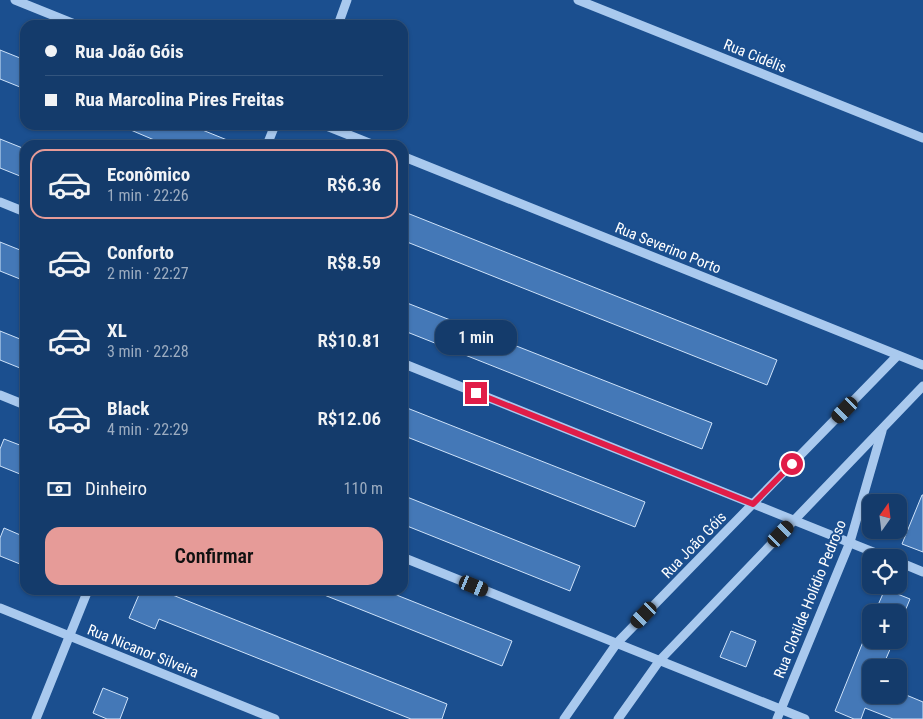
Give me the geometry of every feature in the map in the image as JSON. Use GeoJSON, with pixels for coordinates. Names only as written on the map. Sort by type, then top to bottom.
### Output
{"type":"FeatureCollection","features":[{"type":"Feature","properties":{"kind":"street"},"geometry":{"type":"LineString","coordinates":[[14,0],[64,20]]}},
{"type":"Feature","properties":{"kind":"street"},"geometry":{"type":"LineString","coordinates":[[340,20],[347,0]]}},
{"type":"Feature","properties":{"kind":"street","name":"Rua Cidélis"},"geometry":{"type":"LineString","coordinates":[[578,0],[923,138]]}},
{"type":"Feature","properties":{"kind":"street"},"geometry":{"type":"LineString","coordinates":[[336,130],[362,140]]}},
{"type":"Feature","properties":{"kind":"street","name":"Rua Severino Porto"},"geometry":{"type":"LineString","coordinates":[[408,158],[923,365]]}},
{"type":"Feature","properties":{"kind":"street"},"geometry":{"type":"LineString","coordinates":[[0,202],[20,210]]}},
{"type":"Feature","properties":{"kind":"street","name":"Rua João Góis"},"geometry":{"type":"LineString","coordinates":[[564,719],[617,643],[897,356]]}},
{"type":"Feature","properties":{"kind":"street"},"geometry":{"type":"LineString","coordinates":[[408,365],[867,549]]}},
{"type":"Feature","properties":{"kind":"street","name":"Rua Clotilde Holídio Pedroso"},"geometry":{"type":"LineString","coordinates":[[777,719],[850,542],[883,428],[923,386]]}},
{"type":"Feature","properties":{"kind":"street"},"geometry":{"type":"LineString","coordinates":[[0,395],[20,403]]}},
{"type":"Feature","properties":{"kind":"street"},"geometry":{"type":"LineString","coordinates":[[618,719],[660,660],[883,428]]}},
{"type":"Feature","properties":{"kind":"street"},"geometry":{"type":"LineString","coordinates":[[408,559],[805,719]]}},
{"type":"Feature","properties":{"kind":"street"},"geometry":{"type":"LineString","coordinates":[[907,565],[923,572]]}},
{"type":"Feature","properties":{"kind":"street"},"geometry":{"type":"LineString","coordinates":[[36,719],[86,595]]}},
{"type":"Feature","properties":{"kind":"street","name":"Rua Nicanor Silveira"},"geometry":{"type":"LineString","coordinates":[[0,608],[275,719]]}},
{"type":"Feature","properties":{"kind":"building"},"geometry":{"type":"Polygon","coordinates":[[[0,50],[20,58],[20,87],[0,79],[0,50]]]}},
{"type":"Feature","properties":{"kind":"building"},"geometry":{"type":"Polygon","coordinates":[[[131,130],[202,130],[227,140],[154,140],[131,130]]]}},
{"type":"Feature","properties":{"kind":"building"},"geometry":{"type":"Polygon","coordinates":[[[0,139],[20,147],[20,176],[0,168],[0,139]]]}},
{"type":"Feature","properties":{"kind":"building"},"geometry":{"type":"Polygon","coordinates":[[[408,213],[777,360],[767,385],[408,242],[408,213]]]}},
{"type":"Feature","properties":{"kind":"building"},"geometry":{"type":"Polygon","coordinates":[[[0,242],[20,250],[20,279],[0,271],[0,242]]]}},
{"type":"Feature","properties":{"kind":"building"},"geometry":{"type":"Polygon","coordinates":[[[408,303],[712,423],[702,449],[408,332],[408,303]]]}},
{"type":"Feature","properties":{"kind":"building"},"geometry":{"type":"Polygon","coordinates":[[[0,331],[20,339],[20,368],[0,360],[0,331]]]}},
{"type":"Feature","properties":{"kind":"building"},"geometry":{"type":"Polygon","coordinates":[[[408,408],[645,502],[635,527],[408,437],[408,408]]]}},
{"type":"Feature","properties":{"kind":"building"},"geometry":{"type":"Polygon","coordinates":[[[4,439],[20,445],[20,474],[0,466],[0,449],[4,439]]]}},
{"type":"Feature","properties":{"kind":"building"},"geometry":{"type":"Polygon","coordinates":[[[923,495],[923,552],[902,544],[904,539],[908,539],[908,529],[923,495]]]}},
{"type":"Feature","properties":{"kind":"building"},"geometry":{"type":"Polygon","coordinates":[[[408,497],[580,566],[570,591],[408,526],[408,497]]]}},
{"type":"Feature","properties":{"kind":"building"},"geometry":{"type":"Polygon","coordinates":[[[4,528],[20,535],[20,564],[0,556],[0,538],[4,528]]]}},
{"type":"Feature","properties":{"kind":"building"},"geometry":{"type":"Polygon","coordinates":[[[883,594],[898,594],[910,599],[907,606],[907,604],[878,604],[883,594]]]}},
{"type":"Feature","properties":{"kind":"building"},"geometry":{"type":"Polygon","coordinates":[[[139,595],[173,595],[447,704],[442,719],[411,719],[159,619],[155,629],[129,618],[139,595]]]}},
{"type":"Feature","properties":{"kind":"building"},"geometry":{"type":"Polygon","coordinates":[[[324,595],[397,595],[512,641],[502,666],[324,595]]]}},
{"type":"Feature","properties":{"kind":"building"},"geometry":{"type":"Polygon","coordinates":[[[731,631],[756,641],[746,667],[720,657],[731,631]]]}},
{"type":"Feature","properties":{"kind":"building"},"geometry":{"type":"Polygon","coordinates":[[[862,644],[862,649],[890,649],[886,659],[862,659],[862,704],[907,704],[907,695],[923,702],[923,719],[893,719],[865,708],[861,719],[854,719],[835,711],[862,644]]]}},
{"type":"Feature","properties":{"kind":"building"},"geometry":{"type":"Polygon","coordinates":[[[103,688],[128,698],[120,719],[107,719],[93,713],[103,688]]]}},
{"type":"Feature","properties":{"kind":"route"},"geometry":{"type":"LineString","coordinates":[[476,393],[753,504],[792,464]]}}]}
